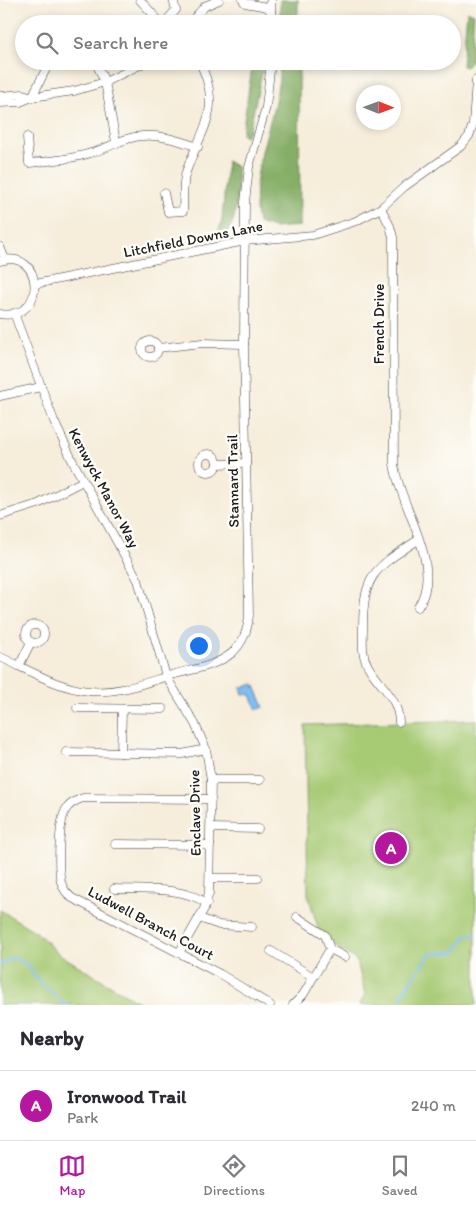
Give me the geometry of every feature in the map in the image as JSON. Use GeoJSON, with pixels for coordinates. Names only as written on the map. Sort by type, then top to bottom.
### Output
{"type":"FeatureCollection","features":[{"type":"Feature","properties":{"kind":"street"},"geometry":{"type":"LineString","coordinates":[[140,0],[154,15]]}},
{"type":"Feature","properties":{"kind":"street"},"geometry":{"type":"LineString","coordinates":[[173,0],[176,10],[173,15]]}},
{"type":"Feature","properties":{"kind":"street"},"geometry":{"type":"LineString","coordinates":[[197,15],[205,6],[219,0]]}},
{"type":"Feature","properties":{"kind":"street"},"geometry":{"type":"LineString","coordinates":[[243,0],[245,3],[267,7],[271,12]]}},
{"type":"Feature","properties":{"kind":"street"},"geometry":{"type":"LineString","coordinates":[[271,0],[271,12]]}},
{"type":"Feature","properties":{"kind":"street"},"geometry":{"type":"LineString","coordinates":[[32,97],[46,70]]}},
{"type":"Feature","properties":{"kind":"street"},"geometry":{"type":"LineString","coordinates":[[99,70],[105,82],[116,142]]}},
{"type":"Feature","properties":{"kind":"street"},"geometry":{"type":"LineString","coordinates":[[0,102],[20,102],[32,97],[74,92],[105,82],[130,70]]}},
{"type":"Feature","properties":{"kind":"street"},"geometry":{"type":"LineString","coordinates":[[164,193],[168,212],[183,211],[185,175],[209,119],[208,82],[203,70]]}},
{"type":"Feature","properties":{"kind":"street","name":"Stannard Trail"},"geometry":{"type":"LineString","coordinates":[[0,657],[68,688],[89,691],[131,688],[226,658],[233,652],[245,634],[249,616],[244,344],[245,241],[249,167],[266,107],[270,70]]}},
{"type":"Feature","properties":{"kind":"street"},"geometry":{"type":"LineString","coordinates":[[381,208],[404,187],[461,146],[469,136],[474,118],[476,80]]}},
{"type":"Feature","properties":{"kind":"street"},"geometry":{"type":"LineString","coordinates":[[0,96],[23,94],[32,97]]}},
{"type":"Feature","properties":{"kind":"street"},"geometry":{"type":"LineString","coordinates":[[27,137],[29,163],[61,160],[85,155],[129,138],[150,136],[170,139],[198,147]]}},
{"type":"Feature","properties":{"kind":"street","name":"Litchfield Downs Lane"},"geometry":{"type":"LineString","coordinates":[[36,284],[245,241],[312,235],[356,221],[381,208]]}},
{"type":"Feature","properties":{"kind":"street","name":"French Drive"},"geometry":{"type":"LineString","coordinates":[[381,208],[393,237],[394,464],[398,486],[426,563],[427,575],[423,598],[418,607]]}},
{"type":"Feature","properties":{"kind":"street"},"geometry":{"type":"LineString","coordinates":[[0,248],[3,260],[16,260],[26,265],[33,274],[36,284],[30,304],[14,313],[0,314]]}},
{"type":"Feature","properties":{"kind":"street","name":"Kenwyck Manor Way"},"geometry":{"type":"LineString","coordinates":[[14,313],[58,430],[83,481],[138,580],[166,676]]}},
{"type":"Feature","properties":{"kind":"street"},"geometry":{"type":"LineString","coordinates":[[158,348],[202,343],[244,344]]}},
{"type":"Feature","properties":{"kind":"street"},"geometry":{"type":"LineString","coordinates":[[0,396],[41,387]]}},
{"type":"Feature","properties":{"kind":"street"},"geometry":{"type":"LineString","coordinates":[[217,464],[246,463]]}},
{"type":"Feature","properties":{"kind":"street"},"geometry":{"type":"LineString","coordinates":[[0,516],[38,504],[83,481]]}},
{"type":"Feature","properties":{"kind":"street"},"geometry":{"type":"LineString","coordinates":[[399,722],[398,708],[392,697],[364,658],[363,601],[368,583],[379,568],[418,540]]}},
{"type":"Feature","properties":{"kind":"street"},"geometry":{"type":"LineString","coordinates":[[19,666],[31,642]]}},
{"type":"Feature","properties":{"kind":"street","name":"Enclave Drive"},"geometry":{"type":"LineString","coordinates":[[166,676],[195,724],[206,749],[211,780],[210,878],[206,904],[179,952]]}},
{"type":"Feature","properties":{"kind":"street"},"geometry":{"type":"LineString","coordinates":[[77,708],[163,709]]}},
{"type":"Feature","properties":{"kind":"street"},"geometry":{"type":"LineString","coordinates":[[121,753],[122,709]]}},
{"type":"Feature","properties":{"kind":"street"},"geometry":{"type":"LineString","coordinates":[[66,752],[188,753],[206,749]]}},
{"type":"Feature","properties":{"kind":"street"},"geometry":{"type":"LineString","coordinates":[[211,780],[260,780]]}},
{"type":"Feature","properties":{"kind":"street","name":"Ludwell Branch Court"},"geometry":{"type":"LineString","coordinates":[[211,799],[83,798],[71,804],[61,821],[60,875],[67,894],[179,952],[270,1005]]}},
{"type":"Feature","properties":{"kind":"street"},"geometry":{"type":"LineString","coordinates":[[210,828],[258,829]]}},
{"type":"Feature","properties":{"kind":"street"},"geometry":{"type":"LineString","coordinates":[[115,844],[210,845]]}},
{"type":"Feature","properties":{"kind":"street"},"geometry":{"type":"LineString","coordinates":[[210,878],[258,878]]}},
{"type":"Feature","properties":{"kind":"street"},"geometry":{"type":"LineString","coordinates":[[114,889],[173,891],[196,898],[206,904]]}},
{"type":"Feature","properties":{"kind":"street"},"geometry":{"type":"LineString","coordinates":[[297,917],[325,935],[330,949],[345,957]]}},
{"type":"Feature","properties":{"kind":"street"},"geometry":{"type":"LineString","coordinates":[[199,918],[219,925],[252,927]]}},
{"type":"Feature","properties":{"kind":"street"},"geometry":{"type":"LineString","coordinates":[[293,1005],[303,995],[330,949]]}},
{"type":"Feature","properties":{"kind":"street"},"geometry":{"type":"LineString","coordinates":[[271,951],[313,977]]}},
{"type":"Feature","properties":{"kind":"green space"},"geometry":{"type":"Polygon","coordinates":[[[280,0],[298,0],[298,15],[280,15],[280,0]]]}},
{"type":"Feature","properties":{"kind":"green space"},"geometry":{"type":"Polygon","coordinates":[[[467,11],[474,14],[471,62],[466,67],[462,66],[467,11]]]}},
{"type":"Feature","properties":{"kind":"green space"},"geometry":{"type":"Polygon","coordinates":[[[252,70],[263,70],[249,131],[245,136],[242,134],[252,70]]]}},
{"type":"Feature","properties":{"kind":"green space"},"geometry":{"type":"Polygon","coordinates":[[[280,70],[299,70],[300,226],[273,228],[258,223],[256,182],[279,81],[280,70]]]}},
{"type":"Feature","properties":{"kind":"green space"},"geometry":{"type":"Polygon","coordinates":[[[227,161],[237,167],[237,194],[232,224],[222,236],[218,233],[222,220],[227,161]]]}},
{"type":"Feature","properties":{"kind":"green space"},"geometry":{"type":"Polygon","coordinates":[[[476,720],[476,1005],[360,1005],[365,994],[357,961],[320,934],[308,895],[305,725],[476,720]]]}},
{"type":"Feature","properties":{"kind":"green space"},"geometry":{"type":"Polygon","coordinates":[[[0,910],[36,932],[59,954],[143,1005],[0,1005],[0,910]]]}},
{"type":"Feature","properties":{"kind":"water"},"geometry":{"type":"Polygon","coordinates":[[[254,684],[264,707],[257,710],[251,695],[243,694],[241,688],[254,684]]]}},
{"type":"Feature","properties":{"kind":"waterway"},"geometry":{"type":"LineString","coordinates":[[401,1005],[403,993],[430,954],[455,952],[466,936],[476,935]]}},
{"type":"Feature","properties":{"kind":"waterway"},"geometry":{"type":"LineString","coordinates":[[0,965],[13,957],[27,965],[41,984],[66,1005]]}},
{"type":"Feature","properties":{"kind":"place","name":"Ironwood Trail"},"geometry":{"type":"Point","coordinates":[391,848]}}]}
